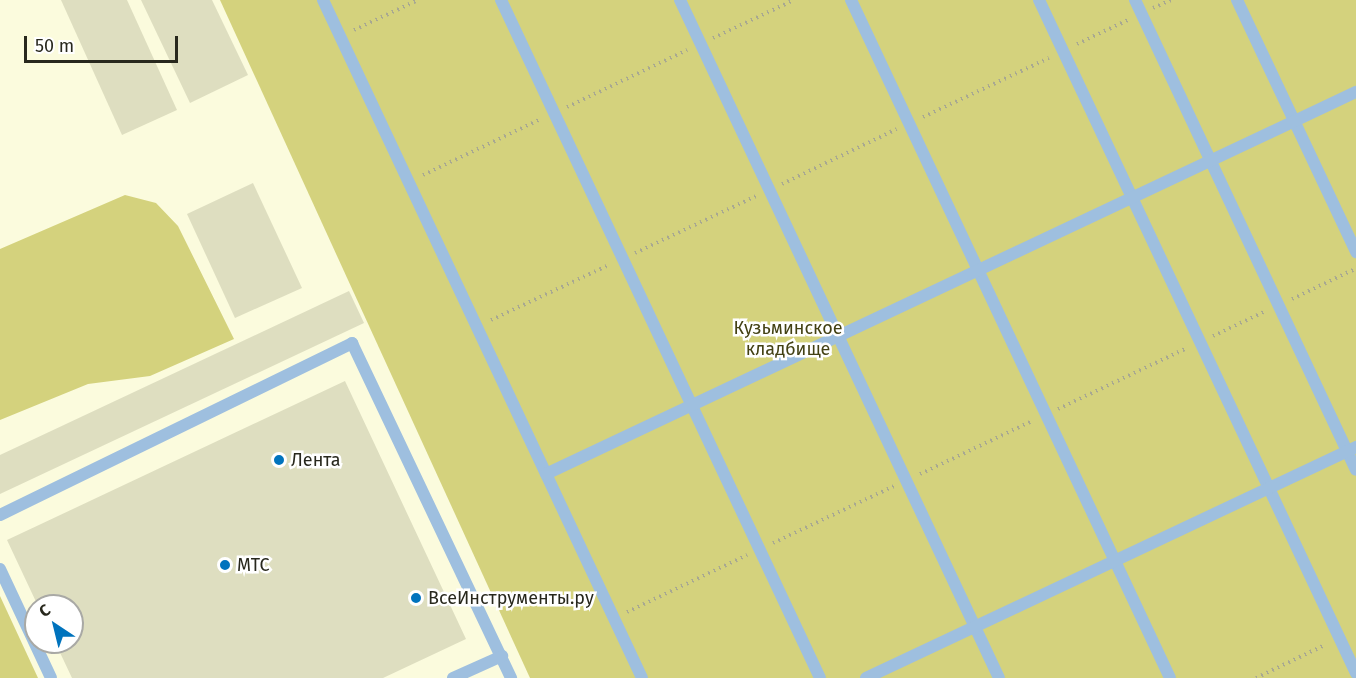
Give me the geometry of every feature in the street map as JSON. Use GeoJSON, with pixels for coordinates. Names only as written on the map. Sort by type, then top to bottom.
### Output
{"type":"FeatureCollection","features":[{"type":"Feature","properties":{"kind":"lane"},"geometry":{"type":"LineString","coordinates":[[323,0],[642,678]]}},
{"type":"Feature","properties":{"kind":"lane"},"geometry":{"type":"LineString","coordinates":[[501,0],[820,678]]}},
{"type":"Feature","properties":{"kind":"lane"},"geometry":{"type":"LineString","coordinates":[[680,0],[999,678]]}},
{"type":"Feature","properties":{"kind":"lane"},"geometry":{"type":"LineString","coordinates":[[851,0],[1170,678]]}},
{"type":"Feature","properties":{"kind":"lane"},"geometry":{"type":"LineString","coordinates":[[1039,0],[1356,673]]}},
{"type":"Feature","properties":{"kind":"lane"},"geometry":{"type":"LineString","coordinates":[[1135,0],[1278,305],[1352,449],[1356,470]]}},
{"type":"Feature","properties":{"kind":"lane"},"geometry":{"type":"LineString","coordinates":[[1237,0],[1356,252]]}},
{"type":"Feature","properties":{"kind":"lane"},"geometry":{"type":"LineString","coordinates":[[546,474],[1356,92]]}},
{"type":"Feature","properties":{"kind":"lane"},"geometry":{"type":"LineString","coordinates":[[0,515],[352,343],[511,678]]}},
{"type":"Feature","properties":{"kind":"lane"},"geometry":{"type":"LineString","coordinates":[[866,678],[1352,449]]}},
{"type":"Feature","properties":{"kind":"lane"},"geometry":{"type":"LineString","coordinates":[[0,569],[51,678]]}},
{"type":"Feature","properties":{"kind":"lane"},"geometry":{"type":"LineString","coordinates":[[453,678],[502,656]]}},
{"type":"Feature","properties":{"kind":"path"},"geometry":{"type":"LineString","coordinates":[[340,37],[418,0]]}},
{"type":"Feature","properties":{"kind":"path"},"geometry":{"type":"LineString","coordinates":[[409,182],[794,0]]}},
{"type":"Feature","properties":{"kind":"path"},"geometry":{"type":"LineString","coordinates":[[477,327],[1171,0]]}},
{"type":"Feature","properties":{"kind":"path"},"geometry":{"type":"LineString","coordinates":[[614,618],[1356,268]]}},
{"type":"Feature","properties":{"kind":"path"},"geometry":{"type":"LineString","coordinates":[[1256,678],[1340,638]]}},
{"type":"Feature","properties":{"kind":"green space","name":"Кузьминское кладбище"},"geometry":{"type":"Polygon","coordinates":[[[220,0],[1356,0],[1356,678],[530,678],[220,0]]]}},
{"type":"Feature","properties":{"kind":"green space"},"geometry":{"type":"Polygon","coordinates":[[[125,195],[156,203],[178,226],[234,339],[150,376],[88,384],[0,420],[0,249],[125,195]]]}},
{"type":"Feature","properties":{"kind":"green space"},"geometry":{"type":"Polygon","coordinates":[[[0,596],[24,648],[24,654],[27,654],[38,678],[0,678],[0,596]]]}},
{"type":"Feature","properties":{"kind":"building"},"geometry":{"type":"Polygon","coordinates":[[[61,0],[127,0],[177,110],[122,135],[61,0]]]}},
{"type":"Feature","properties":{"kind":"building"},"geometry":{"type":"Polygon","coordinates":[[[141,0],[212,0],[248,75],[190,103],[141,0]]]}},
{"type":"Feature","properties":{"kind":"building"},"geometry":{"type":"Polygon","coordinates":[[[253,183],[302,288],[235,318],[187,214],[253,183]]]}},
{"type":"Feature","properties":{"kind":"building"},"geometry":{"type":"Polygon","coordinates":[[[349,291],[364,323],[0,494],[0,455],[349,291]]]}},
{"type":"Feature","properties":{"kind":"building","name":"Лента"},"geometry":{"type":"Polygon","coordinates":[[[345,381],[466,639],[383,678],[72,678],[61,654],[84,654],[84,594],[32,594],[7,540],[345,381]]]}},
{"type":"Feature","properties":{"kind":"place","name":"Лента"},"geometry":{"type":"Point","coordinates":[279,460]}},
{"type":"Feature","properties":{"kind":"place","name":"МТС"},"geometry":{"type":"Point","coordinates":[225,565]}},
{"type":"Feature","properties":{"kind":"place","name":"ВсеИнструменты.ру"},"geometry":{"type":"Point","coordinates":[416,598]}}]}
